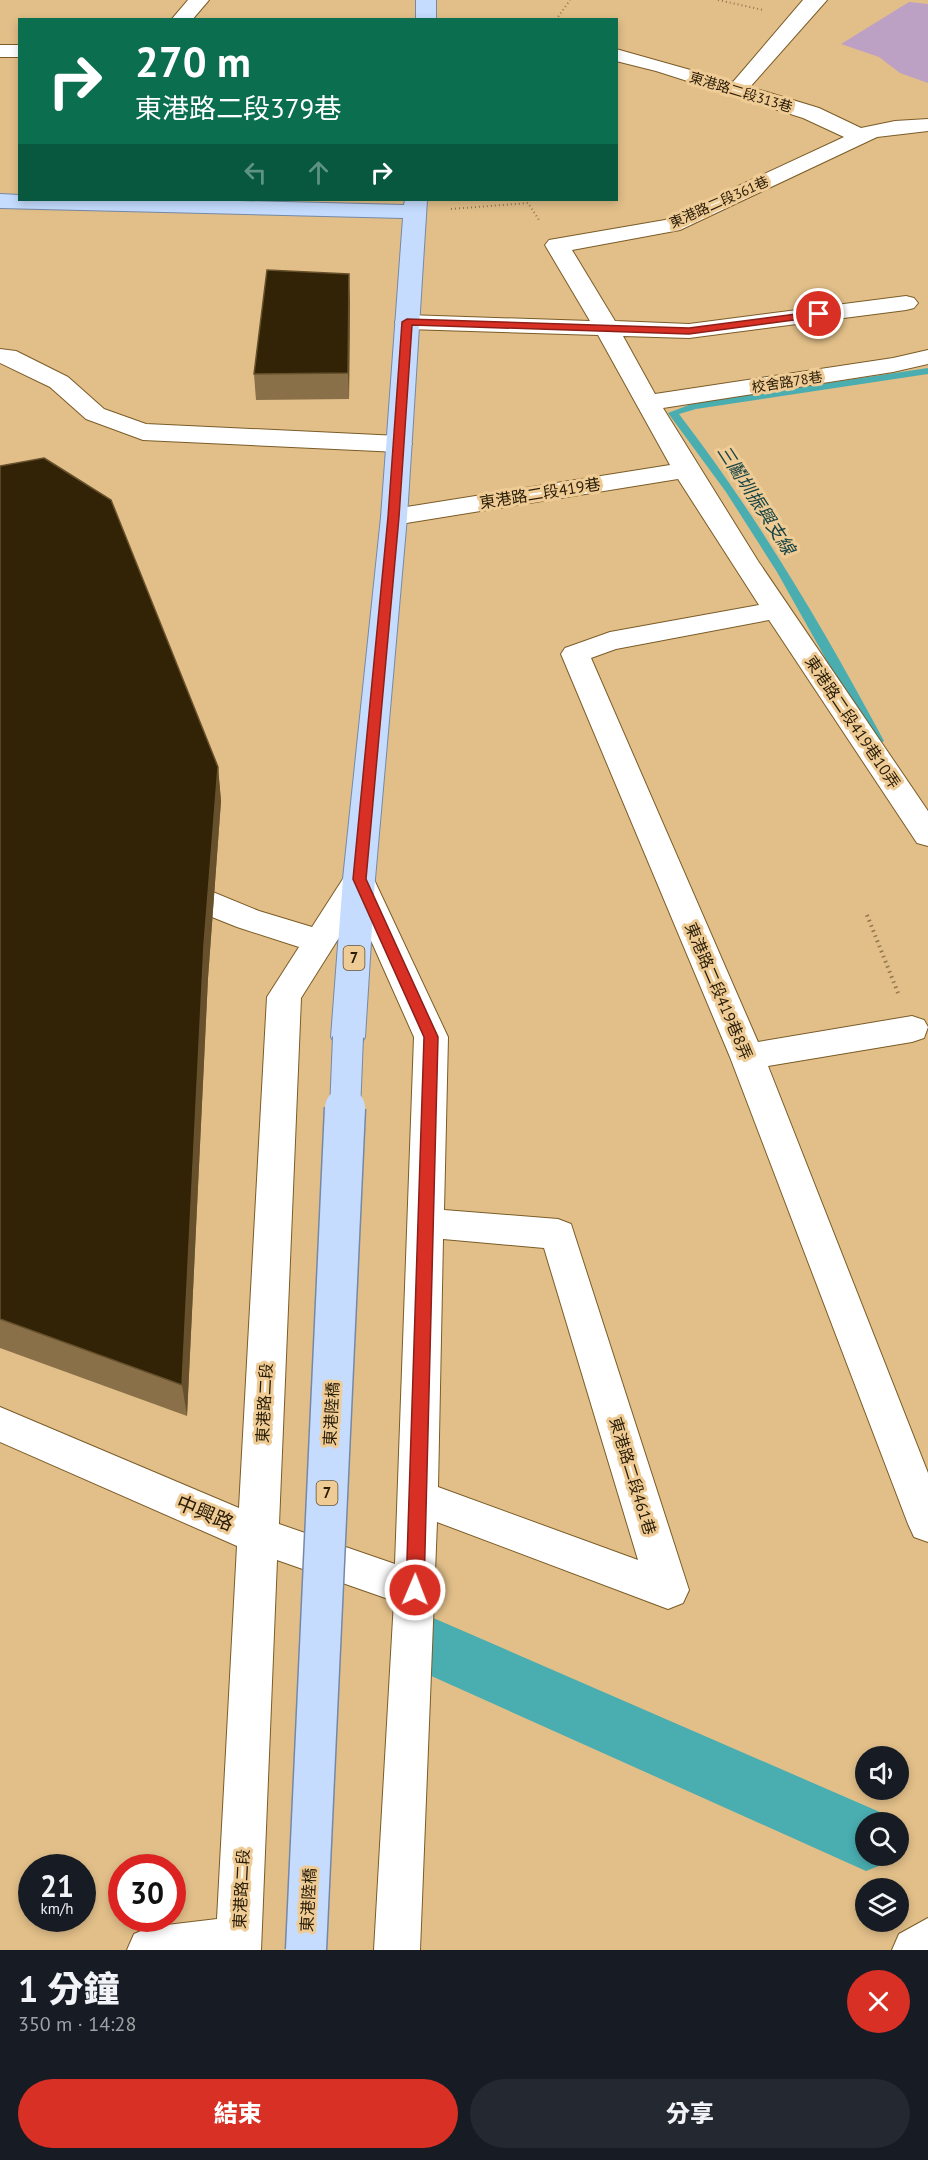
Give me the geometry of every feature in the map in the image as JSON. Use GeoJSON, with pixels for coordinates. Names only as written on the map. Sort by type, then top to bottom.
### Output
{"type":"FeatureCollection","features":[{"type":"Feature","properties":{"kind":"main road"},"geometry":{"type":"LineString","coordinates":[[426,0],[426,18]]}},
{"type":"Feature","properties":{"kind":"main road"},"geometry":{"type":"LineString","coordinates":[[0,201],[416,206]]}},
{"type":"Feature","properties":{"kind":"main road","name":"東港路二段"},"geometry":{"type":"LineString","coordinates":[[359,879],[394,517],[416,206]]}},
{"type":"Feature","properties":{"kind":"main road","name":"東港陸橋"},"geometry":{"type":"LineString","coordinates":[[306,1950],[348,1037],[359,879]]}},
{"type":"Feature","properties":{"kind":"street"},"geometry":{"type":"LineString","coordinates":[[183,18],[199,0]]}},
{"type":"Feature","properties":{"kind":"street"},"geometry":{"type":"LineString","coordinates":[[736,91],[810,4],[817,0]]}},
{"type":"Feature","properties":{"kind":"street"},"geometry":{"type":"LineString","coordinates":[[0,51],[18,51]]}},
{"type":"Feature","properties":{"kind":"street","name":"東港路二段313巷"},"geometry":{"type":"LineString","coordinates":[[618,55],[662,66],[811,113],[862,137]]}},
{"type":"Feature","properties":{"kind":"street","name":"東港路二段361巷"},"geometry":{"type":"LineString","coordinates":[[557,245],[615,237],[672,225],[862,137],[895,127],[928,125]]}},
{"type":"Feature","properties":{"kind":"street"},"geometry":{"type":"LineString","coordinates":[[557,245],[586,290],[646,403],[686,470],[777,610]]}},
{"type":"Feature","properties":{"kind":"street"},"geometry":{"type":"LineString","coordinates":[[407,322],[689,331],[906,303]]}},
{"type":"Feature","properties":{"kind":"street"},"geometry":{"type":"LineString","coordinates":[[0,356],[7,356],[59,382],[96,414],[143,432],[399,444]]}},
{"type":"Feature","properties":{"kind":"street","name":"校舍路78巷"},"geometry":{"type":"LineString","coordinates":[[646,403],[893,365],[928,357]]}},
{"type":"Feature","properties":{"kind":"street","name":"東港路二段419巷"},"geometry":{"type":"LineString","coordinates":[[394,517],[686,470]]}},
{"type":"Feature","properties":{"kind":"street","name":"東港路二段419巷10弄"},"geometry":{"type":"LineString","coordinates":[[777,610],[928,835]]}},
{"type":"Feature","properties":{"kind":"street","name":"東港路二段419巷8弄"},"geometry":{"type":"LineString","coordinates":[[777,610],[610,641],[575,654],[747,1057],[928,1524]]}},
{"type":"Feature","properties":{"kind":"street"},"geometry":{"type":"LineString","coordinates":[[180,852],[188,895],[248,919],[319,941]]}},
{"type":"Feature","properties":{"kind":"street"},"geometry":{"type":"LineString","coordinates":[[359,879],[431,1037],[415,1590],[397,1950]]}},
{"type":"Feature","properties":{"kind":"street","name":"東港路二段"},"geometry":{"type":"LineString","coordinates":[[238,1945],[284,997],[359,879]]}},
{"type":"Feature","properties":{"kind":"street"},"geometry":{"type":"LineString","coordinates":[[747,1057],[912,1029]]}},
{"type":"Feature","properties":{"kind":"street","name":"東港路二段461巷"},"geometry":{"type":"LineString","coordinates":[[417,1497],[668,1590],[558,1234],[425,1223]]}},
{"type":"Feature","properties":{"kind":"street","name":"中興路"},"geometry":{"type":"LineString","coordinates":[[0,1424],[257,1535],[415,1590]]}},
{"type":"Feature","properties":{"kind":"street"},"geometry":{"type":"LineString","coordinates":[[915,1950],[928,1941]]}},
{"type":"Feature","properties":{"kind":"street"},"geometry":{"type":"LineString","coordinates":[[150,1950],[238,1945]]}},
{"type":"Feature","properties":{"kind":"path"},"geometry":{"type":"LineString","coordinates":[[557,18],[570,0]]}},
{"type":"Feature","properties":{"kind":"path"},"geometry":{"type":"LineString","coordinates":[[718,0],[799,18]]}},
{"type":"Feature","properties":{"kind":"path"},"geometry":{"type":"LineString","coordinates":[[416,206],[528,203],[557,245]]}},
{"type":"Feature","properties":{"kind":"path"},"geometry":{"type":"LineString","coordinates":[[867,915],[912,1029]]}},
{"type":"Feature","properties":{"kind":"shaded area"},"geometry":{"type":"Polygon","coordinates":[[[909,2],[928,4],[928,83],[900,73],[879,57],[841,44],[909,2]]]}},
{"type":"Feature","properties":{"kind":"building"},"geometry":{"type":"Polygon","coordinates":[[[267,270],[349,274],[348,373],[254,374],[267,270]]]}},
{"type":"Feature","properties":{"kind":"building"},"geometry":{"type":"Polygon","coordinates":[[[44,458],[111,500],[218,767],[204,945],[182,1385],[0,1319],[0,466],[44,458]]]}},
{"type":"Feature","properties":{"kind":"waterway","name":"三鬮圳振興支線"},"geometry":{"type":"LineString","coordinates":[[878,741],[783,572],[730,491],[673,413],[694,406],[928,371]]}},
{"type":"Feature","properties":{"kind":"waterway"},"geometry":{"type":"LineString","coordinates":[[431,1646],[855,1834]]}},
{"type":"Feature","properties":{"kind":"route"},"geometry":{"type":"LineString","coordinates":[[415,1590],[431,1037],[359,879],[394,517],[407,322],[689,331],[819,314]]}}]}
